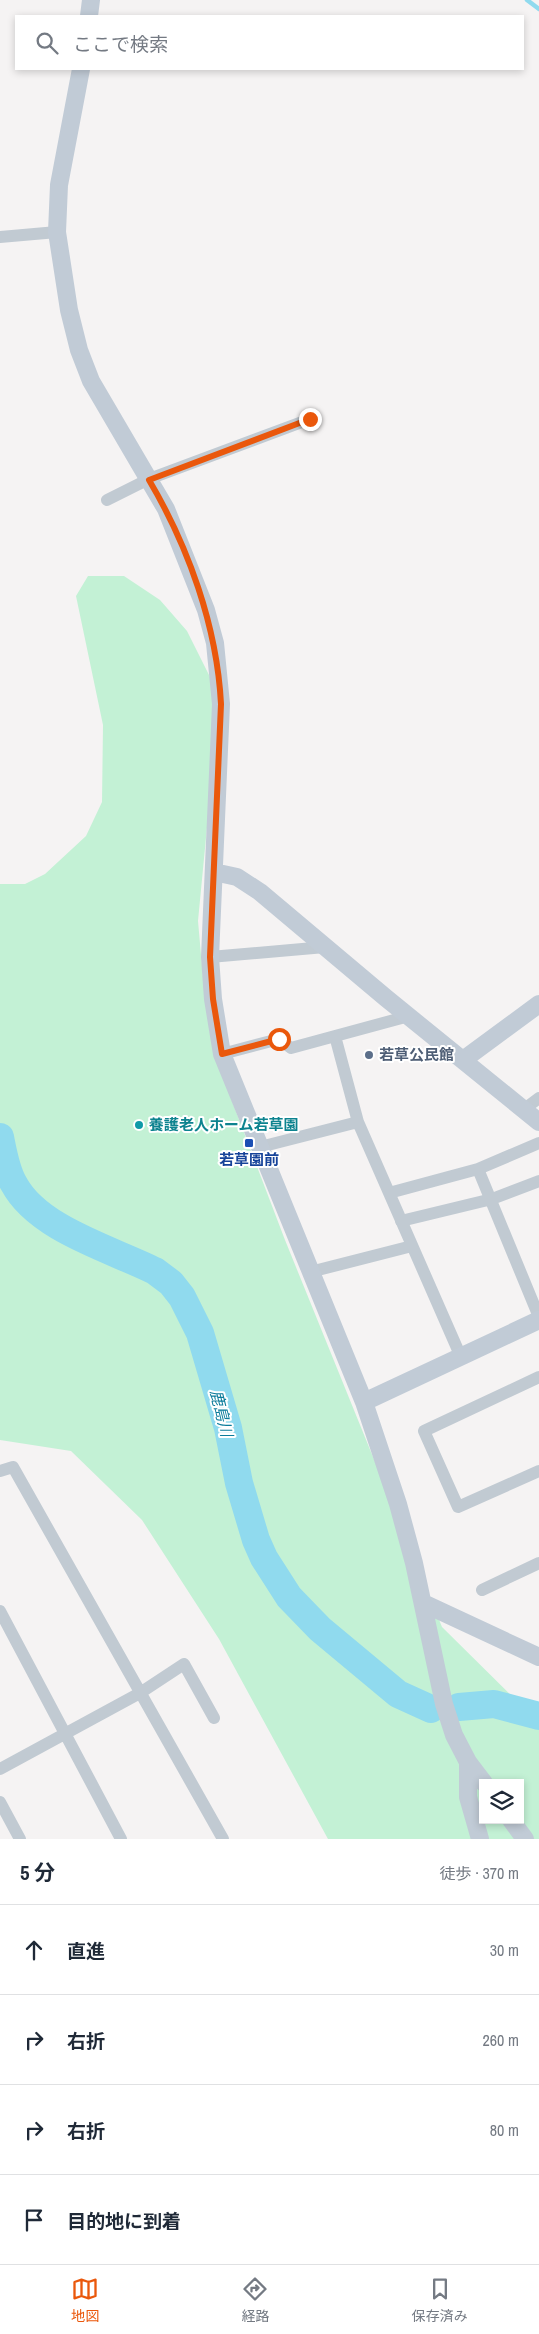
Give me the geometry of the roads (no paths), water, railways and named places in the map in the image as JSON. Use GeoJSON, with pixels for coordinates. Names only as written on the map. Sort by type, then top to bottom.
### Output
{"type":"FeatureCollection","features":[{"type":"Feature","properties":{"kind":"street"},"geometry":{"type":"LineString","coordinates":[[89,15],[91,0]]}},
{"type":"Feature","properties":{"kind":"street"},"geometry":{"type":"LineString","coordinates":[[80,70],[59,184],[57,232],[61,269],[79,350],[91,381],[166,509],[206,610],[214,643],[221,704],[210,957],[213,999],[222,1054],[364,1402],[398,1504],[423,1603],[444,1704],[454,1735],[468,1762],[481,1779]]}},
{"type":"Feature","properties":{"kind":"street"},"geometry":{"type":"LineString","coordinates":[[0,237],[57,232]]}},
{"type":"Feature","properties":{"kind":"street"},"geometry":{"type":"LineString","coordinates":[[107,500],[149,480],[310,419]]}},
{"type":"Feature","properties":{"kind":"street"},"geometry":{"type":"LineString","coordinates":[[214,872],[237,877],[260,892],[539,1122]]}},
{"type":"Feature","properties":{"kind":"street"},"geometry":{"type":"LineString","coordinates":[[210,957],[325,946]]}},
{"type":"Feature","properties":{"kind":"street"},"geometry":{"type":"LineString","coordinates":[[463,1060],[539,1004]]}},
{"type":"Feature","properties":{"kind":"street"},"geometry":{"type":"LineString","coordinates":[[222,1054],[279,1039],[291,1048],[409,1016]]}},
{"type":"Feature","properties":{"kind":"street"},"geometry":{"type":"LineString","coordinates":[[335,1036],[358,1122],[460,1357]]}},
{"type":"Feature","properties":{"kind":"street"},"geometry":{"type":"LineString","coordinates":[[523,1110],[539,1098]]}},
{"type":"Feature","properties":{"kind":"street"},"geometry":{"type":"LineString","coordinates":[[260,1148],[358,1122]]}},
{"type":"Feature","properties":{"kind":"street"},"geometry":{"type":"LineString","coordinates":[[389,1193],[478,1169],[539,1143]]}},
{"type":"Feature","properties":{"kind":"street"},"geometry":{"type":"LineString","coordinates":[[364,1402],[539,1319],[492,1199],[478,1169]]}},
{"type":"Feature","properties":{"kind":"street"},"geometry":{"type":"LineString","coordinates":[[401,1221],[492,1199],[539,1181]]}},
{"type":"Feature","properties":{"kind":"street"},"geometry":{"type":"LineString","coordinates":[[310,1272],[412,1246]]}},
{"type":"Feature","properties":{"kind":"street"},"geometry":{"type":"LineString","coordinates":[[539,1378],[424,1431],[458,1507],[539,1471]]}},
{"type":"Feature","properties":{"kind":"street"},"geometry":{"type":"LineString","coordinates":[[0,1471],[13,1467],[223,1839]]}},
{"type":"Feature","properties":{"kind":"street"},"geometry":{"type":"LineString","coordinates":[[482,1590],[539,1563]]}},
{"type":"Feature","properties":{"kind":"street"},"geometry":{"type":"LineString","coordinates":[[423,1603],[539,1657]]}},
{"type":"Feature","properties":{"kind":"street"},"geometry":{"type":"LineString","coordinates":[[0,1611],[121,1839]]}},
{"type":"Feature","properties":{"kind":"street"},"geometry":{"type":"LineString","coordinates":[[0,1769],[140,1693],[184,1664],[214,1718]]}},
{"type":"Feature","properties":{"kind":"street"},"geometry":{"type":"LineString","coordinates":[[468,1762],[468,1797],[480,1839]]}},
{"type":"Feature","properties":{"kind":"street"},"geometry":{"type":"LineString","coordinates":[[0,1802],[20,1839]]}},
{"type":"Feature","properties":{"kind":"street"},"geometry":{"type":"LineString","coordinates":[[515,1824],[525,1839]]}},
{"type":"Feature","properties":{"kind":"waterway"},"geometry":{"type":"LineString","coordinates":[[527,0],[539,9]]}},
{"type":"Feature","properties":{"kind":"waterway","name":"鹿島川"},"geometry":{"type":"LineString","coordinates":[[0,1137],[11,1179],[25,1200],[58,1226],[97,1246],[155,1271],[171,1283],[182,1297],[200,1333],[228,1428],[239,1483],[256,1540],[264,1558],[289,1597],[320,1629],[398,1694],[431,1709]]}},
{"type":"Feature","properties":{"kind":"waterway","name":"鹿島川"},"geometry":{"type":"LineString","coordinates":[[459,1707],[494,1704],[539,1716]]}},
{"type":"Feature","properties":{"kind":"place","name":"若草公民館"},"geometry":{"type":"Point","coordinates":[369,1055]}},
{"type":"Feature","properties":{"kind":"place","name":"養護老人ホーム若草園"},"geometry":{"type":"Point","coordinates":[139,1125]}},
{"type":"Feature","properties":{"kind":"place","name":"若草園前"},"geometry":{"type":"Point","coordinates":[249,1143]}}]}
